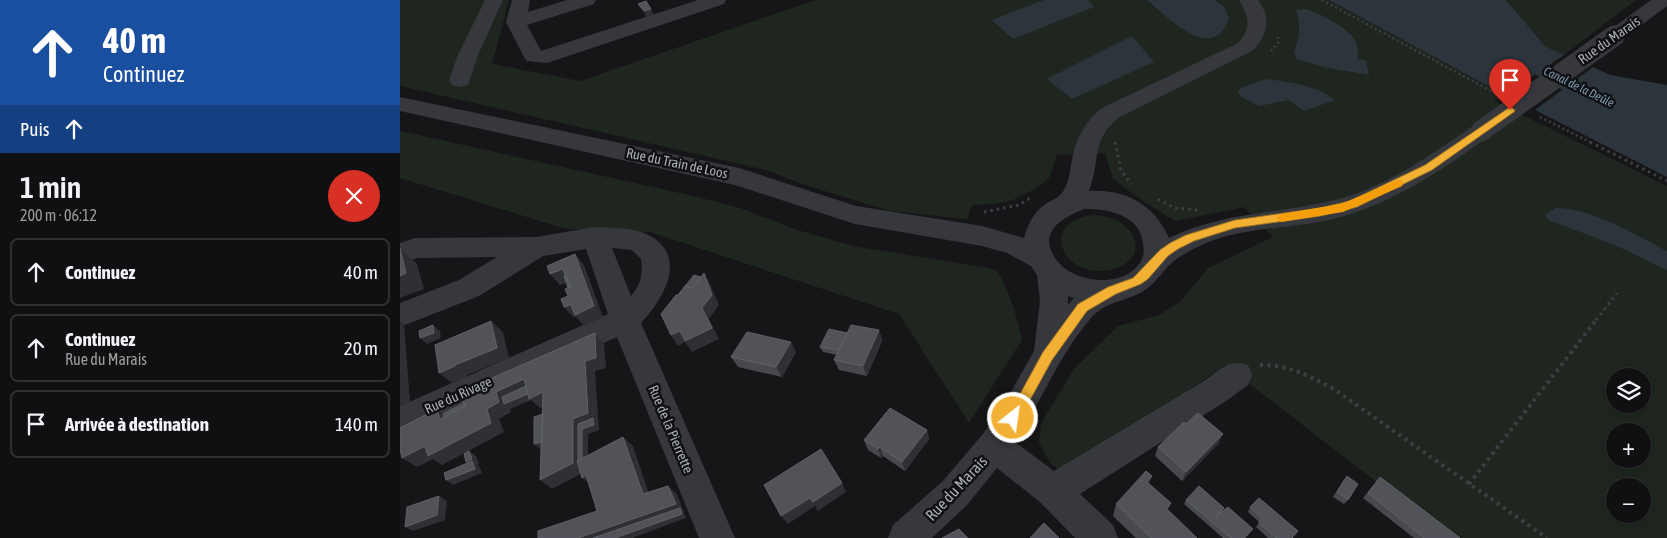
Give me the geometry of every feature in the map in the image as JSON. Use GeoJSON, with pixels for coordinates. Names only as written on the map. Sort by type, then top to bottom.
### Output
{"type":"FeatureCollection","features":[{"type":"Feature","properties":{"kind":"street"},"geometry":{"type":"LineString","coordinates":[[460,80],[468,55],[494,0]]}},
{"type":"Feature","properties":{"kind":"street"},"geometry":{"type":"LineString","coordinates":[[521,0],[516,22],[534,57],[547,57],[717,0]]}},
{"type":"Feature","properties":{"kind":"street"},"geometry":{"type":"LineString","coordinates":[[516,22],[587,0]]}},
{"type":"Feature","properties":{"kind":"street"},"geometry":{"type":"LineString","coordinates":[[1140,202],[1157,243],[1154,263],[1144,276],[1137,281],[1112,290],[1093,291],[1074,287],[1045,266],[1036,240],[1038,229],[1045,218],[1061,207],[1077,189],[1091,131],[1110,113],[1245,47],[1258,32],[1260,25],[1256,10],[1248,0]]}},
{"type":"Feature","properties":{"kind":"street","name":"Rue du Marais"},"geometry":{"type":"LineString","coordinates":[[1154,263],[1174,246],[1190,238],[1235,224],[1320,212],[1353,204],[1428,168],[1663,0]]}},
{"type":"Feature","properties":{"kind":"street","name":"Rue du Train de Loos"},"geometry":{"type":"LineString","coordinates":[[400,104],[739,177],[855,215],[951,230],[1002,241],[1023,249],[1045,266]]}},
{"type":"Feature","properties":{"kind":"street"},"geometry":{"type":"LineString","coordinates":[[1086,148],[1097,172],[1108,188],[1140,202],[1176,224],[1208,226],[1235,224]]}},
{"type":"Feature","properties":{"kind":"street"},"geometry":{"type":"LineString","coordinates":[[1061,207],[1096,200],[1118,203],[1140,202]]}},
{"type":"Feature","properties":{"kind":"street","name":"Rue du Train de Loos"},"geometry":{"type":"LineString","coordinates":[[951,230],[979,230],[1016,225],[1028,222],[1061,207]]}},
{"type":"Feature","properties":{"kind":"street"},"geometry":{"type":"LineString","coordinates":[[400,254],[415,248],[536,247],[595,237],[617,238],[640,243],[648,248],[654,257],[657,275],[654,285],[647,296],[625,320]]}},
{"type":"Feature","properties":{"kind":"street","name":"Rue de la Pierrette"},"geometry":{"type":"LineString","coordinates":[[595,237],[625,320],[716,538]]}},
{"type":"Feature","properties":{"kind":"street"},"geometry":{"type":"LineString","coordinates":[[400,315],[469,288],[536,247]]}},
{"type":"Feature","properties":{"kind":"street","name":"Rue du Marais"},"geometry":{"type":"LineString","coordinates":[[1045,266],[1053,316],[1047,356]]}},
{"type":"Feature","properties":{"kind":"street","name":"Rue du Marais"},"geometry":{"type":"LineString","coordinates":[[906,538],[955,493],[994,446],[1013,418],[1047,356],[1083,307],[1112,290]]}},
{"type":"Feature","properties":{"kind":"street","name":"Rue du Rivage"},"geometry":{"type":"LineString","coordinates":[[400,421],[625,320]]}},
{"type":"Feature","properties":{"kind":"street"},"geometry":{"type":"LineString","coordinates":[[1053,491],[1215,392],[1237,375]]}},
{"type":"Feature","properties":{"kind":"street"},"geometry":{"type":"LineString","coordinates":[[994,446],[1053,491],[1100,538]]}},
{"type":"Feature","properties":{"kind":"path"},"geometry":{"type":"LineString","coordinates":[[1118,162],[1124,177],[1140,202],[1198,210],[1208,226]]}},
{"type":"Feature","properties":{"kind":"path"},"geometry":{"type":"LineString","coordinates":[[1469,484],[1617,293]]}},
{"type":"Feature","properties":{"kind":"path"},"geometry":{"type":"LineString","coordinates":[[1237,375],[1259,365],[1276,364],[1309,374],[1338,392],[1547,538]]}},
{"type":"Feature","properties":{"kind":"shaded area"},"geometry":{"type":"Polygon","coordinates":[[[400,0],[509,0],[492,64],[580,81],[816,0],[1329,0],[1505,95],[1494,101],[1667,186],[1667,538],[1449,538],[1225,365],[1066,474],[1051,464],[1039,443],[1041,423],[1074,369],[1118,326],[1159,315],[1181,301],[1208,268],[1273,237],[1244,207],[1176,221],[1147,204],[1113,179],[1105,153],[1057,154],[1049,178],[1037,188],[1013,200],[996,204],[972,205],[967,219],[890,211],[805,185],[766,170],[400,86],[400,0]]]}},
{"type":"Feature","properties":{"kind":"shaded area"},"geometry":{"type":"Polygon","coordinates":[[[1506,0],[1636,0],[1564,55],[1545,46],[1506,0]]]}},
{"type":"Feature","properties":{"kind":"shaded area"},"geometry":{"type":"Polygon","coordinates":[[[400,131],[698,197],[740,208],[794,229],[853,246],[993,269],[1004,282],[1022,340],[969,423],[899,314],[650,232],[566,229],[400,178],[400,131]]]}},
{"type":"Feature","properties":{"kind":"shaded area"},"geometry":{"type":"Polygon","coordinates":[[[1095,215],[1110,218],[1122,224],[1135,241],[1135,250],[1131,258],[1122,265],[1108,270],[1092,270],[1078,266],[1068,258],[1062,248],[1062,237],[1066,227],[1077,219],[1095,215]]]}},
{"type":"Feature","properties":{"kind":"water"},"geometry":{"type":"Polygon","coordinates":[[[1044,0],[1088,0],[1094,7],[1013,39],[992,20],[1044,0]]]}},
{"type":"Feature","properties":{"kind":"water"},"geometry":{"type":"Polygon","coordinates":[[[1147,0],[1214,0],[1224,7],[1229,18],[1222,32],[1213,38],[1201,38],[1177,25],[1147,0]]]}},
{"type":"Feature","properties":{"kind":"water"},"geometry":{"type":"Polygon","coordinates":[[[1329,0],[1506,0],[1545,46],[1564,55],[1505,95],[1329,0]]]}},
{"type":"Feature","properties":{"kind":"water"},"geometry":{"type":"Polygon","coordinates":[[[1305,9],[1332,21],[1351,35],[1357,45],[1358,59],[1366,60],[1369,75],[1323,67],[1297,59],[1294,52],[1299,31],[1296,10],[1305,9]]]}},
{"type":"Feature","properties":{"kind":"water"},"geometry":{"type":"Polygon","coordinates":[[[1132,36],[1154,62],[1072,99],[1047,79],[1132,36]]]}},
{"type":"Feature","properties":{"kind":"water"},"geometry":{"type":"Polygon","coordinates":[[[1593,67],[1610,75],[1667,85],[1667,177],[1535,110],[1593,67]]]}},
{"type":"Feature","properties":{"kind":"water"},"geometry":{"type":"Polygon","coordinates":[[[1266,79],[1311,88],[1335,100],[1304,111],[1289,100],[1259,106],[1241,97],[1238,91],[1240,88],[1266,79]]]}},
{"type":"Feature","properties":{"kind":"water"},"geometry":{"type":"Polygon","coordinates":[[[1556,208],[1570,209],[1599,217],[1667,251],[1667,270],[1617,246],[1549,220],[1545,215],[1556,208]]]}},
{"type":"Feature","properties":{"kind":"building"},"geometry":{"type":"Polygon","coordinates":[[[646,1],[651,9],[644,11],[638,4],[646,1]]]}},
{"type":"Feature","properties":{"kind":"building"},"geometry":{"type":"Polygon","coordinates":[[[400,248],[406,273],[400,276],[400,248]]]}},
{"type":"Feature","properties":{"kind":"building"},"geometry":{"type":"Polygon","coordinates":[[[575,254],[594,306],[575,315],[571,305],[564,307],[561,299],[568,296],[565,289],[570,287],[563,269],[550,274],[547,266],[575,254]]]}},
{"type":"Feature","properties":{"kind":"building"},"geometry":{"type":"Polygon","coordinates":[[[704,273],[712,295],[702,308],[712,328],[685,341],[680,331],[671,335],[661,314],[685,286],[692,288],[704,273]]]}},
{"type":"Feature","properties":{"kind":"building"},"geometry":{"type":"Polygon","coordinates":[[[694,275],[701,277],[692,288],[685,286],[694,275]]]}},
{"type":"Feature","properties":{"kind":"building"},"geometry":{"type":"Polygon","coordinates":[[[564,276],[570,287],[568,288],[564,276]]]}},
{"type":"Feature","properties":{"kind":"building"},"geometry":{"type":"Polygon","coordinates":[[[491,321],[497,348],[439,373],[435,345],[491,321]]]}},
{"type":"Feature","properties":{"kind":"building"},"geometry":{"type":"Polygon","coordinates":[[[433,325],[434,333],[420,338],[419,331],[433,325]]]}},
{"type":"Feature","properties":{"kind":"building"},"geometry":{"type":"Polygon","coordinates":[[[851,325],[879,330],[863,366],[834,360],[851,325]]]}},
{"type":"Feature","properties":{"kind":"building"},"geometry":{"type":"Polygon","coordinates":[[[829,329],[847,333],[839,350],[820,347],[829,329]]]}},
{"type":"Feature","properties":{"kind":"building"},"geometry":{"type":"Polygon","coordinates":[[[747,332],[791,342],[776,367],[731,357],[747,332]]]}},
{"type":"Feature","properties":{"kind":"building"},"geometry":{"type":"Polygon","coordinates":[[[595,333],[596,358],[585,361],[588,413],[573,419],[573,463],[540,480],[543,392],[529,399],[524,379],[496,392],[499,402],[487,409],[491,423],[428,456],[425,446],[402,458],[400,428],[437,409],[440,419],[465,406],[461,397],[493,381],[492,378],[595,333]]]}},
{"type":"Feature","properties":{"kind":"building"},"geometry":{"type":"Polygon","coordinates":[[[526,386],[528,394],[504,404],[502,397],[526,386]]]}},
{"type":"Feature","properties":{"kind":"building"},"geometry":{"type":"Polygon","coordinates":[[[464,403],[465,406],[444,417],[443,414],[464,403]]]}},
{"type":"Feature","properties":{"kind":"building"},"geometry":{"type":"Polygon","coordinates":[[[890,408],[927,430],[902,462],[880,447],[878,449],[864,440],[890,408]]]}},
{"type":"Feature","properties":{"kind":"building"},"geometry":{"type":"Polygon","coordinates":[[[1198,413],[1223,434],[1186,472],[1158,447],[1184,422],[1186,424],[1198,413]]]}},
{"type":"Feature","properties":{"kind":"building"},"geometry":{"type":"Polygon","coordinates":[[[543,414],[542,442],[534,444],[534,417],[543,414]]]}},
{"type":"Feature","properties":{"kind":"building"},"geometry":{"type":"Polygon","coordinates":[[[593,418],[594,425],[582,429],[582,458],[578,461],[578,424],[593,418]]]}},
{"type":"Feature","properties":{"kind":"building"},"geometry":{"type":"Polygon","coordinates":[[[623,437],[643,494],[668,486],[676,504],[578,538],[538,538],[538,531],[597,511],[586,475],[582,478],[577,461],[623,437]]]}},
{"type":"Feature","properties":{"kind":"building"},"geometry":{"type":"Polygon","coordinates":[[[821,449],[842,483],[813,502],[810,498],[781,516],[764,485],[821,449]]]}},
{"type":"Feature","properties":{"kind":"building"},"geometry":{"type":"Polygon","coordinates":[[[469,451],[472,459],[466,462],[464,454],[469,451]]]}},
{"type":"Feature","properties":{"kind":"building"},"geometry":{"type":"Polygon","coordinates":[[[472,461],[475,469],[446,480],[444,473],[472,461]]]}},
{"type":"Feature","properties":{"kind":"building"},"geometry":{"type":"Polygon","coordinates":[[[1146,471],[1152,476],[1147,482],[1171,503],[1167,509],[1197,538],[1151,538],[1116,504],[1146,471]]]}},
{"type":"Feature","properties":{"kind":"building"},"geometry":{"type":"Polygon","coordinates":[[[1347,476],[1358,484],[1348,500],[1337,492],[1347,476]]]}},
{"type":"Feature","properties":{"kind":"building"},"geometry":{"type":"Polygon","coordinates":[[[1380,477],[1460,538],[1424,538],[1368,493],[1380,477]]]}},
{"type":"Feature","properties":{"kind":"building"},"geometry":{"type":"Polygon","coordinates":[[[1199,486],[1224,508],[1216,516],[1228,507],[1253,529],[1244,538],[1231,538],[1186,500],[1199,486]]]}},
{"type":"Feature","properties":{"kind":"building"},"geometry":{"type":"Polygon","coordinates":[[[439,496],[437,515],[405,527],[407,507],[439,496]]]}},
{"type":"Feature","properties":{"kind":"building"},"geometry":{"type":"Polygon","coordinates":[[[1259,498],[1298,531],[1292,538],[1276,538],[1259,523],[1262,518],[1250,507],[1259,498]]]}},
{"type":"Feature","properties":{"kind":"building"},"geometry":{"type":"Polygon","coordinates":[[[680,508],[682,514],[615,538],[593,538],[680,508]]]}},
{"type":"Feature","properties":{"kind":"building"},"geometry":{"type":"Polygon","coordinates":[[[1044,523],[1059,538],[1030,538],[1044,523]]]}},
{"type":"Feature","properties":{"kind":"building"},"geometry":{"type":"Polygon","coordinates":[[[959,529],[968,538],[942,538],[959,529]]]}},
{"type":"Feature","properties":{"kind":"waterway","name":"Canal de la Deûle"},"geometry":{"type":"LineString","coordinates":[[1512,53],[1577,89],[1667,126]]}},
{"type":"Feature","properties":{"kind":"slow traffic"},"geometry":{"type":"LineString","coordinates":[[1281,218],[1343,208],[1398,184]]}},
{"type":"Feature","properties":{"kind":"route"},"geometry":{"type":"LineString","coordinates":[[1013,418],[1047,356],[1083,307],[1112,290],[1137,281],[1144,276],[1164,253],[1174,246],[1190,238],[1235,224],[1320,212],[1343,208],[1353,204],[1428,168],[1510,110]]}}]}
